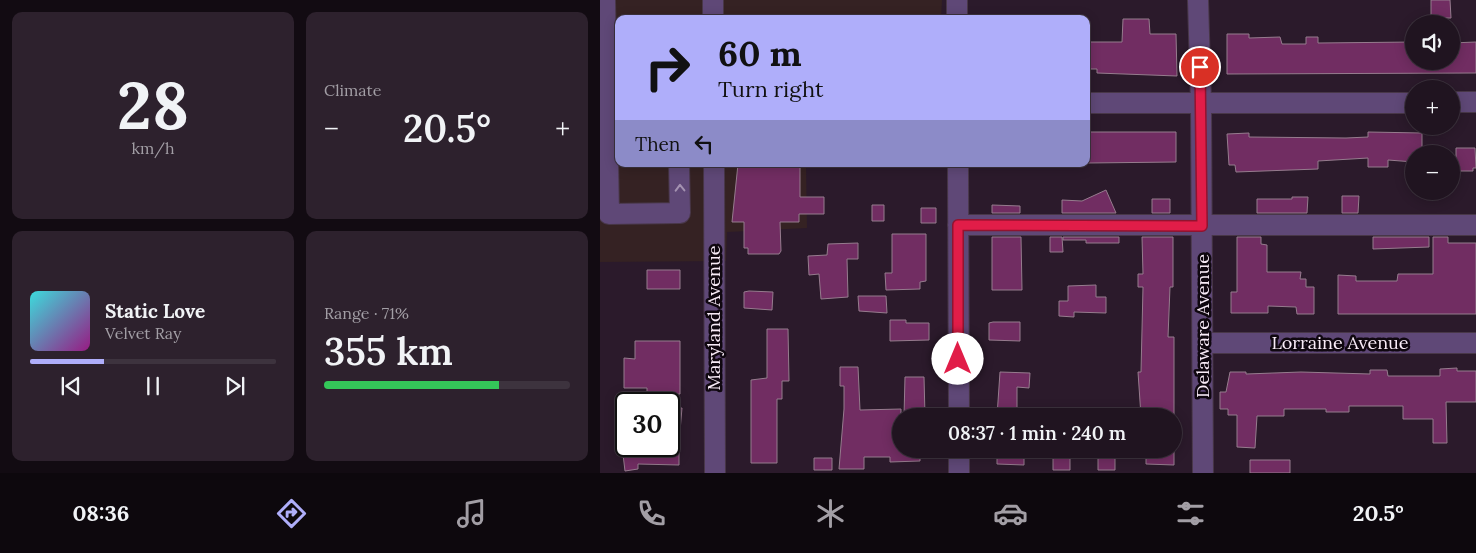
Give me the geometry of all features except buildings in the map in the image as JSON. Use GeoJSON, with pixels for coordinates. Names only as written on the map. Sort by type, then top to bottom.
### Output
{"type":"FeatureCollection","features":[{"type":"Feature","properties":{"kind":"street"},"geometry":{"type":"LineString","coordinates":[[606,0],[609,103],[609,214],[680,212],[679,167]]}},
{"type":"Feature","properties":{"kind":"street"},"geometry":{"type":"LineString","coordinates":[[713,0],[713,15]]}},
{"type":"Feature","properties":{"kind":"street"},"geometry":{"type":"LineString","coordinates":[[957,0],[957,15]]}},
{"type":"Feature","properties":{"kind":"street","name":"Delaware Avenue"},"geometry":{"type":"LineString","coordinates":[[1198,0],[1201,103],[1204,473]]}},
{"type":"Feature","properties":{"kind":"street"},"geometry":{"type":"LineString","coordinates":[[1090,103],[1405,102]]}},
{"type":"Feature","properties":{"kind":"street"},"geometry":{"type":"LineString","coordinates":[[1460,102],[1476,102]]}},
{"type":"Feature","properties":{"kind":"street","name":"Maryland Avenue"},"geometry":{"type":"LineString","coordinates":[[714,167],[715,473]]}},
{"type":"Feature","properties":{"kind":"street"},"geometry":{"type":"LineString","coordinates":[[958,167],[959,408]]}},
{"type":"Feature","properties":{"kind":"street"},"geometry":{"type":"LineString","coordinates":[[958,225],[1476,225]]}},
{"type":"Feature","properties":{"kind":"street","name":"Lorraine Avenue"},"geometry":{"type":"LineString","coordinates":[[1203,343],[1476,343]]}},
{"type":"Feature","properties":{"kind":"street"},"geometry":{"type":"LineString","coordinates":[[959,458],[959,473]]}},
{"type":"Feature","properties":{"kind":"shaded area"},"geometry":{"type":"Polygon","coordinates":[[[600,0],[942,0],[941,15],[615,15],[615,167],[806,167],[807,228],[727,232],[726,261],[600,262],[600,0]]]}},
{"type":"Feature","properties":{"kind":"route"},"geometry":{"type":"LineString","coordinates":[[958,359],[958,225],[1202,226],[1200,67]]}}]}
